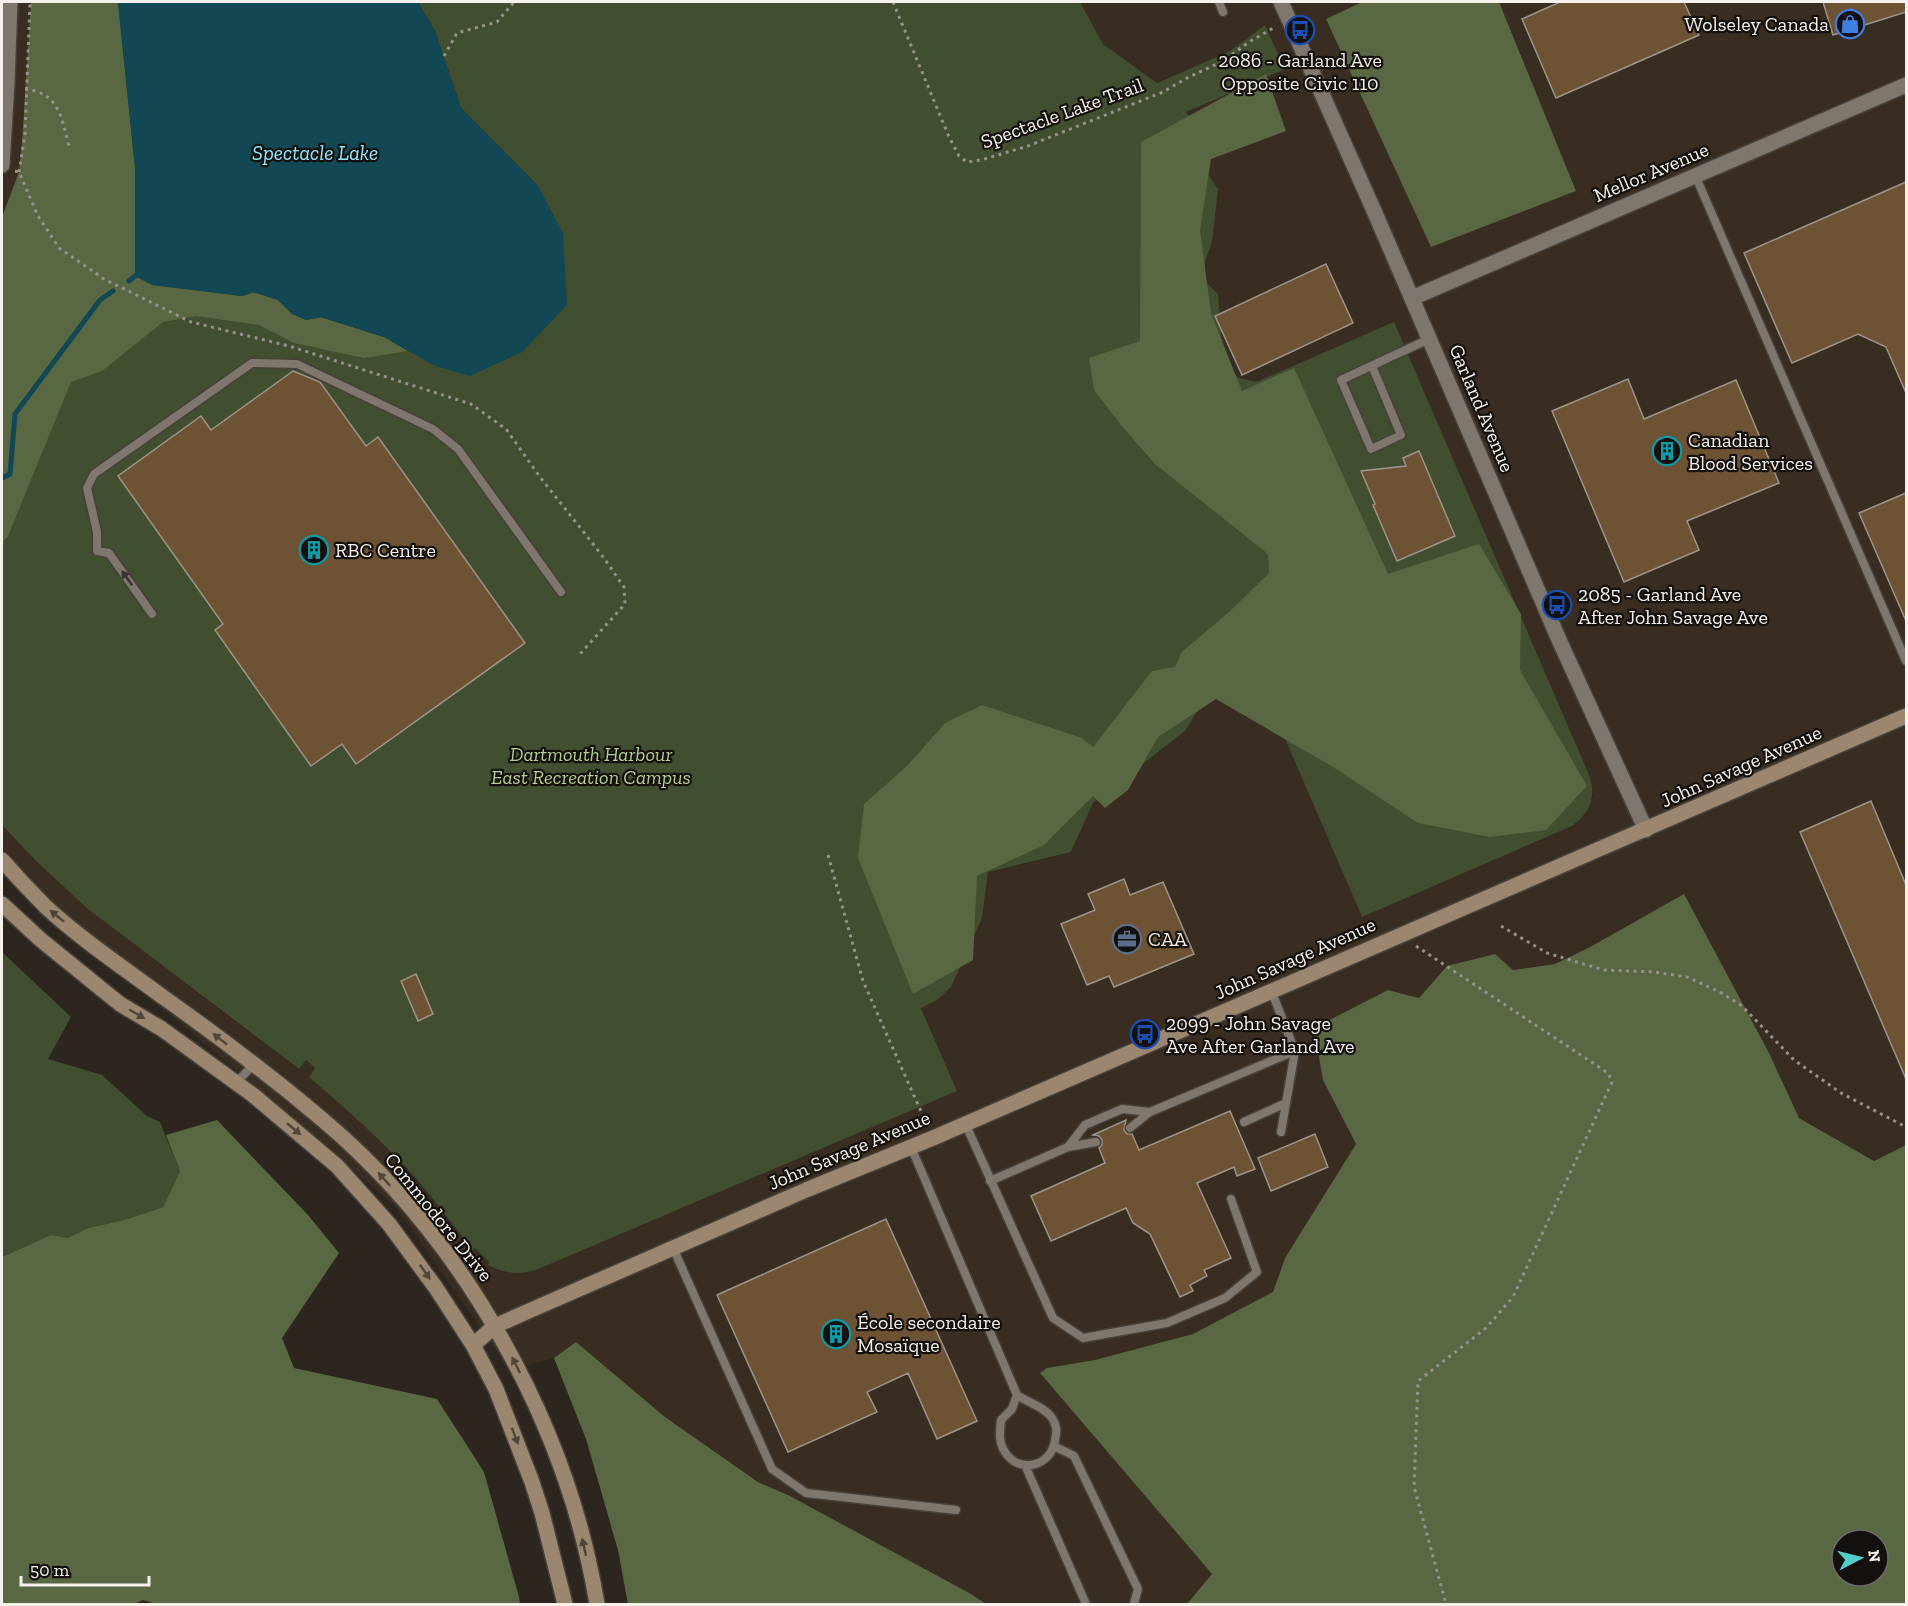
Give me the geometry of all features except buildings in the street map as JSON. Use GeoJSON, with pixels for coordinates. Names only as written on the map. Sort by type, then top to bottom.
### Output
{"type":"FeatureCollection","features":[{"type":"Feature","properties":{"kind":"main road","name":"John Savage Avenue"},"geometry":{"type":"LineString","coordinates":[[473,1345],[495,1326],[1906,716]]}},
{"type":"Feature","properties":{"kind":"main road","name":"Commodore Drive"},"geometry":{"type":"LineString","coordinates":[[2,860],[56,915],[324,1121],[372,1166],[439,1244],[495,1326],[516,1364],[553,1447],[572,1500],[597,1605]]}},
{"type":"Feature","properties":{"kind":"main road"},"geometry":{"type":"LineString","coordinates":[[2,904],[41,940],[120,1004],[162,1029],[236,1083],[311,1143],[337,1166],[412,1253],[473,1345],[496,1389],[532,1482],[552,1547],[565,1605]]}},
{"type":"Feature","properties":{"kind":"street"},"geometry":{"type":"LineString","coordinates":[[2,165],[10,2]]}},
{"type":"Feature","properties":{"kind":"street","name":"Garland Avenue"},"geometry":{"type":"LineString","coordinates":[[1283,8],[1412,298],[1560,642],[1646,830]]}},
{"type":"Feature","properties":{"kind":"street","name":"Mellor Avenue"},"geometry":{"type":"LineString","coordinates":[[1412,298],[1906,85]]}},
{"type":"Feature","properties":{"kind":"lane"},"geometry":{"type":"LineString","coordinates":[[1220,2],[1223,12]]}},
{"type":"Feature","properties":{"kind":"lane"},"geometry":{"type":"LineString","coordinates":[[1695,176],[1906,661]]}},
{"type":"Feature","properties":{"kind":"lane"},"geometry":{"type":"LineString","coordinates":[[1372,366],[1401,435],[1371,449],[1341,380],[1429,339]]}},
{"type":"Feature","properties":{"kind":"lane"},"geometry":{"type":"LineString","coordinates":[[152,614],[109,553],[97,551],[97,532],[87,488],[94,474],[252,363],[297,364],[433,429],[448,440],[458,449],[561,592]]}},
{"type":"Feature","properties":{"kind":"lane"},"geometry":{"type":"LineString","coordinates":[[1271,990],[1294,1051],[1281,1132]]}},
{"type":"Feature","properties":{"kind":"lane"},"geometry":{"type":"LineString","coordinates":[[1130,1128],[1150,1112],[1294,1051]]}},
{"type":"Feature","properties":{"kind":"lane"},"geometry":{"type":"LineString","coordinates":[[236,1083],[253,1065]]}},
{"type":"Feature","properties":{"kind":"lane"},"geometry":{"type":"LineString","coordinates":[[1244,1122],[1286,1103]]}},
{"type":"Feature","properties":{"kind":"lane"},"geometry":{"type":"LineString","coordinates":[[1068,1147],[1085,1125],[1112,1113],[1122,1109],[1150,1112]]}},
{"type":"Feature","properties":{"kind":"lane"},"geometry":{"type":"LineString","coordinates":[[965,1123],[1053,1318],[1083,1338],[1167,1323],[1225,1298],[1257,1272],[1231,1199]]}},
{"type":"Feature","properties":{"kind":"lane"},"geometry":{"type":"LineString","coordinates":[[990,1181],[1068,1147],[1096,1142]]}},
{"type":"Feature","properties":{"kind":"lane"},"geometry":{"type":"LineString","coordinates":[[910,1147],[1017,1395],[1051,1416],[1057,1429],[1049,1457],[1038,1464],[1025,1465],[1017,1462],[1005,1453],[1000,1438],[1001,1420],[1012,1409],[1017,1395]]}},
{"type":"Feature","properties":{"kind":"lane"},"geometry":{"type":"LineString","coordinates":[[673,1248],[772,1469],[806,1493],[956,1510]]}},
{"type":"Feature","properties":{"kind":"lane"},"geometry":{"type":"LineString","coordinates":[[1054,1446],[1074,1456],[1138,1589],[1134,1605]]}},
{"type":"Feature","properties":{"kind":"lane"},"geometry":{"type":"LineString","coordinates":[[1025,1465],[1086,1605]]}},
{"type":"Feature","properties":{"kind":"path"},"geometry":{"type":"LineString","coordinates":[[19,172],[26,134],[30,2]]}},
{"type":"Feature","properties":{"kind":"path"},"geometry":{"type":"LineString","coordinates":[[444,56],[457,33],[497,22],[514,2]]}},
{"type":"Feature","properties":{"kind":"path","name":"Spectacle Lake Trail"},"geometry":{"type":"LineString","coordinates":[[893,2],[949,137],[959,156],[967,162],[1028,146],[1163,92],[1223,61],[1249,42],[1274,28],[1283,8]]}},
{"type":"Feature","properties":{"kind":"path"},"geometry":{"type":"LineString","coordinates":[[5,84],[40,91],[57,106],[69,146]]}},
{"type":"Feature","properties":{"kind":"path"},"geometry":{"type":"LineString","coordinates":[[828,855],[863,981],[933,1138]]}},
{"type":"Feature","properties":{"kind":"path"},"geometry":{"type":"LineString","coordinates":[[1501,926],[1547,953],[1604,970],[1654,972],[1687,977],[1720,992],[1742,1006],[1794,1060],[1840,1093],[1906,1127]]}},
{"type":"Feature","properties":{"kind":"path"},"geometry":{"type":"LineString","coordinates":[[1399,935],[1608,1073],[1612,1082],[1513,1297],[1486,1328],[1418,1381],[1414,1487],[1446,1605]]}},
{"type":"Feature","properties":{"kind":"shaded area"},"geometry":{"type":"Polygon","coordinates":[[[2,2],[31,2],[19,172],[2,217],[2,2]]]}},
{"type":"Feature","properties":{"kind":"shaded area"},"geometry":{"type":"Polygon","coordinates":[[[1080,2],[1362,2],[1326,19],[1576,191],[1499,2],[1906,2],[1906,1145],[1874,1161],[1799,1118],[1769,1053],[1592,946],[1555,964],[1513,970],[1495,954],[1447,966],[1419,998],[1388,990],[1323,1080],[1356,1144],[1285,1258],[1273,1292],[1193,1334],[1095,1360],[1047,1368],[1040,1373],[1213,1575],[1187,1604],[986,1604],[790,1496],[759,1482],[665,1417],[576,1342],[554,1358],[510,1370],[395,1206],[234,1068],[2,875],[2,825],[59,883],[119,933],[298,1069],[306,1060],[316,1068],[309,1077],[356,1117],[395,1156],[434,1199],[474,1250],[476,1249],[490,1263],[488,1266],[504,1272],[536,1270],[957,1091],[921,1007],[937,1000],[982,918],[988,872],[1071,852],[1093,803],[1185,731],[1218,679],[1252,661],[1362,916],[1572,826],[1581,819],[1587,812],[1593,796],[1590,777],[1394,323],[1256,382],[1224,374],[1204,280],[1205,262],[1212,242],[1217,189],[1199,161],[1186,112],[1284,69],[1266,25],[1230,51],[1157,83],[1103,44],[1080,2]]]}},
{"type":"Feature","properties":{"kind":"green space"},"geometry":{"type":"Polygon","coordinates":[[[31,2],[118,2],[135,169],[135,276],[152,285],[242,296],[253,292],[278,300],[292,314],[306,320],[321,317],[384,337],[408,351],[364,358],[294,343],[259,325],[196,316],[163,322],[102,371],[71,382],[8,536],[2,543],[2,217],[19,172],[31,2]]]}},
{"type":"Feature","properties":{"kind":"green space","name":"Dartmouth Harbour East Recreation Campus"},"geometry":{"type":"Polygon","coordinates":[[[118,2],[135,169],[152,285],[278,300],[292,314],[384,337],[408,351],[538,186],[461,108],[435,31],[418,2],[1080,2],[1103,44],[1157,83],[1230,51],[1265,25],[1285,69],[1186,112],[1193,121],[1199,161],[1218,189],[1212,242],[1205,262],[1204,280],[1218,294],[1224,374],[1256,382],[1394,322],[1590,777],[1592,799],[1587,811],[1572,826],[1362,917],[1252,662],[1218,679],[1185,731],[1093,803],[1071,852],[988,872],[982,918],[951,987],[937,1000],[921,1008],[957,1091],[536,1270],[512,1273],[488,1265],[489,1262],[476,1249],[473,1250],[405,1166],[309,1077],[315,1068],[306,1060],[299,1069],[88,909],[36,861],[2,825],[2,253],[118,2]]]}},
{"type":"Feature","properties":{"kind":"green space"},"geometry":{"type":"Polygon","coordinates":[[[1362,2],[1499,2],[1576,191],[1431,247],[1326,19],[1362,2]]]}},
{"type":"Feature","properties":{"kind":"green space"},"geometry":{"type":"Polygon","coordinates":[[[1266,74],[1286,131],[1211,159],[1200,230],[1211,313],[1242,391],[1294,368],[1388,574],[1479,544],[1521,614],[1520,670],[1587,786],[1546,830],[1490,837],[1418,823],[1333,767],[1216,699],[1158,737],[1128,790],[1105,808],[1093,796],[1044,845],[977,876],[973,960],[913,994],[858,858],[864,804],[908,765],[945,723],[982,705],[1082,738],[1093,747],[1152,671],[1175,667],[1182,652],[1229,612],[1269,573],[1268,554],[1155,464],[1121,425],[1094,390],[1089,358],[1140,341],[1141,142],[1266,74]]]}},
{"type":"Feature","properties":{"kind":"green space"},"geometry":{"type":"Polygon","coordinates":[[[1684,894],[1769,1053],[1799,1118],[1874,1161],[1906,1145],[1906,1604],[1187,1604],[1212,1574],[1040,1373],[1047,1368],[1095,1360],[1193,1334],[1273,1292],[1285,1258],[1356,1144],[1323,1080],[1314,1028],[1388,990],[1419,998],[1447,966],[1495,954],[1513,970],[1555,964],[1592,946],[1684,894]]]}},
{"type":"Feature","properties":{"kind":"green space"},"geometry":{"type":"Polygon","coordinates":[[[2,952],[71,1017],[48,1059],[102,1075],[147,1116],[160,1122],[180,1171],[163,1207],[124,1220],[88,1228],[68,1238],[51,1235],[2,1257],[2,952]]]}},
{"type":"Feature","properties":{"kind":"green space"},"geometry":{"type":"Polygon","coordinates":[[[217,1120],[308,1215],[339,1253],[282,1338],[294,1368],[437,1399],[484,1472],[520,1604],[156,1604],[143,1600],[134,1604],[2,1604],[2,1257],[51,1235],[68,1238],[88,1228],[124,1220],[163,1207],[180,1171],[166,1135],[217,1120]]]}},
{"type":"Feature","properties":{"kind":"green space"},"geometry":{"type":"Polygon","coordinates":[[[576,1342],[665,1417],[758,1482],[790,1496],[986,1604],[628,1604],[618,1550],[586,1439],[554,1358],[576,1342]]]}},
{"type":"Feature","properties":{"kind":"water","name":"Spectacle Lake"},"geometry":{"type":"Polygon","coordinates":[[[118,2],[418,2],[435,31],[461,108],[538,186],[563,233],[567,305],[522,352],[470,376],[435,366],[384,337],[321,317],[306,320],[292,314],[278,300],[254,292],[242,296],[152,285],[135,276],[135,168],[118,2]]]}},
{"type":"Feature","properties":{"kind":"waterway"},"geometry":{"type":"LineString","coordinates":[[129,281],[135,276]]}},
{"type":"Feature","properties":{"kind":"waterway"},"geometry":{"type":"LineString","coordinates":[[2,478],[10,474],[15,414],[100,300],[113,291]]}},
{"type":"Feature","properties":{"kind":"place","name":"Wolseley Canada"},"geometry":{"type":"Point","coordinates":[1850,24]}},
{"type":"Feature","properties":{"kind":"place","name":"2086 - Garland Ave Opposite Civic 110"},"geometry":{"type":"Point","coordinates":[1300,30]}},
{"type":"Feature","properties":{"kind":"place","name":"Canadian Blood Services"},"geometry":{"type":"Point","coordinates":[1667,451]}},
{"type":"Feature","properties":{"kind":"place","name":"RBC Centre"},"geometry":{"type":"Point","coordinates":[314,550]}},
{"type":"Feature","properties":{"kind":"place","name":"2085 - Garland Ave After John Savage Ave"},"geometry":{"type":"Point","coordinates":[1557,605]}},
{"type":"Feature","properties":{"kind":"place","name":"CAA"},"geometry":{"type":"Point","coordinates":[1127,939]}},
{"type":"Feature","properties":{"kind":"place","name":"2099 - John Savage Ave After Garland Ave"},"geometry":{"type":"Point","coordinates":[1145,1034]}},
{"type":"Feature","properties":{"kind":"place","name":"École secondaire Mosaïque"},"geometry":{"type":"Point","coordinates":[836,1334]}}]}
